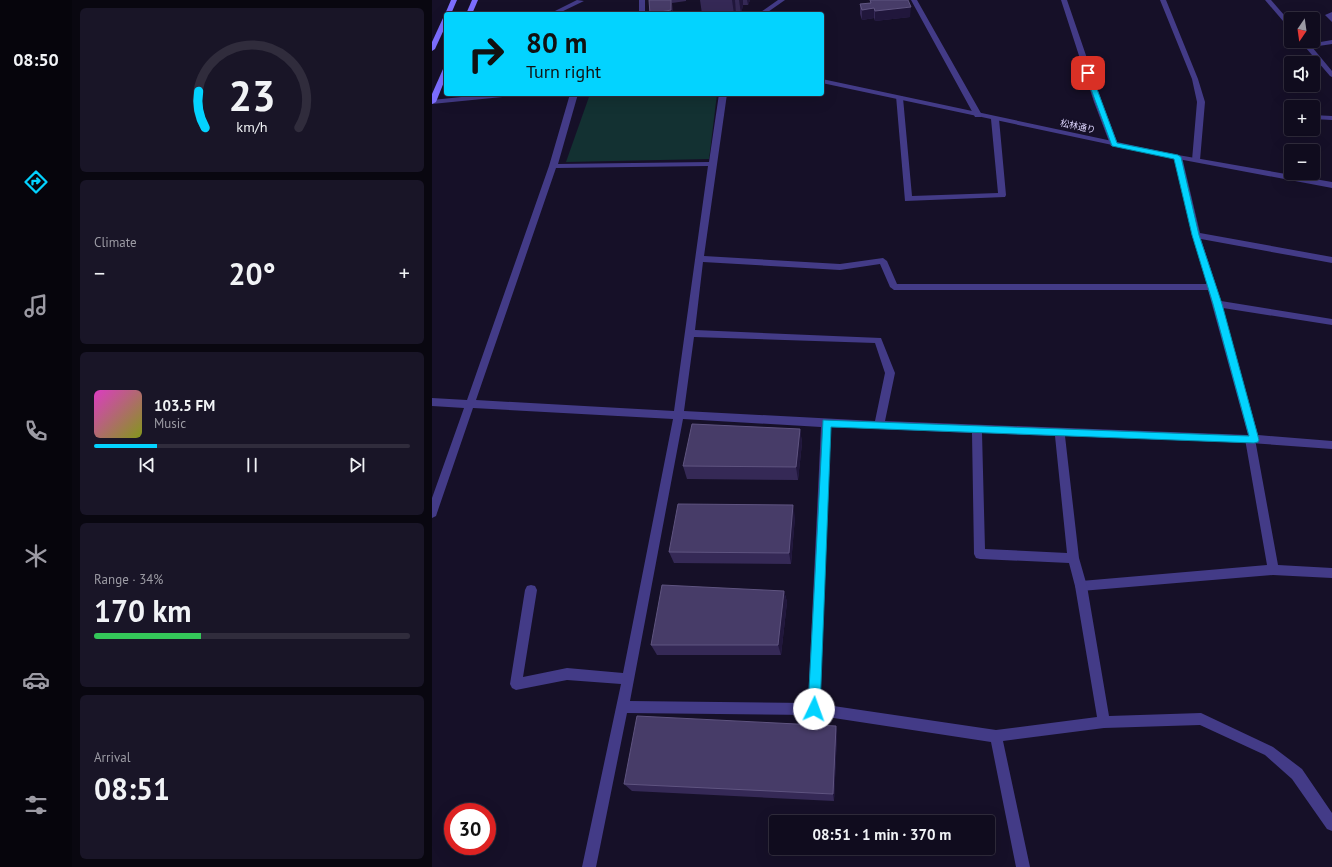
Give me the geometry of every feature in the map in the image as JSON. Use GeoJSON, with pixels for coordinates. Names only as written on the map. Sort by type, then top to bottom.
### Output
{"type":"FeatureCollection","features":[{"type":"Feature","properties":{"kind":"main road"},"geometry":{"type":"LineString","coordinates":[[449,12],[454,0]]}},
{"type":"Feature","properties":{"kind":"main road"},"geometry":{"type":"LineString","coordinates":[[470,12],[475,0]]}},
{"type":"Feature","properties":{"kind":"main road"},"geometry":{"type":"LineString","coordinates":[[432,49],[444,22]]}},
{"type":"Feature","properties":{"kind":"main road"},"geometry":{"type":"LineString","coordinates":[[432,102],[444,74]]}},
{"type":"Feature","properties":{"kind":"street"},"geometry":{"type":"LineString","coordinates":[[557,12],[581,2],[580,0]]}},
{"type":"Feature","properties":{"kind":"street"},"geometry":{"type":"LineString","coordinates":[[642,0],[642,12]]}},
{"type":"Feature","properties":{"kind":"street"},"geometry":{"type":"LineString","coordinates":[[764,12],[782,0]]}},
{"type":"Feature","properties":{"kind":"street"},"geometry":{"type":"LineString","coordinates":[[914,0],[978,115]]}},
{"type":"Feature","properties":{"kind":"street"},"geometry":{"type":"LineString","coordinates":[[1064,0],[1098,102],[1114,144]]}},
{"type":"Feature","properties":{"kind":"street"},"geometry":{"type":"LineString","coordinates":[[1164,0],[1195,79],[1200,102],[1196,160]]}},
{"type":"Feature","properties":{"kind":"street"},"geometry":{"type":"LineString","coordinates":[[1268,0],[1284,19]]}},
{"type":"Feature","properties":{"kind":"street"},"geometry":{"type":"LineString","coordinates":[[1332,14],[1328,15],[1332,20]]}},
{"type":"Feature","properties":{"kind":"street"},"geometry":{"type":"LineString","coordinates":[[1320,43],[1332,42]]}},
{"type":"Feature","properties":{"kind":"street"},"geometry":{"type":"LineString","coordinates":[[1309,48],[1332,75]]}},
{"type":"Feature","properties":{"kind":"street","name":"松林通り"},"geometry":{"type":"LineString","coordinates":[[824,81],[1114,144],[1332,185]]}},
{"type":"Feature","properties":{"kind":"street"},"geometry":{"type":"LineString","coordinates":[[432,102],[493,96]]}},
{"type":"Feature","properties":{"kind":"street"},"geometry":{"type":"LineString","coordinates":[[432,513],[553,166],[573,96]]}},
{"type":"Feature","properties":{"kind":"street"},"geometry":{"type":"LineString","coordinates":[[589,867],[628,679],[678,414],[723,96]]}},
{"type":"Feature","properties":{"kind":"street"},"geometry":{"type":"LineString","coordinates":[[899,98],[908,199],[1002,195],[995,119]]}},
{"type":"Feature","properties":{"kind":"street"},"geometry":{"type":"LineString","coordinates":[[1320,117],[1332,118]]}},
{"type":"Feature","properties":{"kind":"street"},"geometry":{"type":"LineString","coordinates":[[1178,157],[1196,235],[1218,304],[1252,439],[1273,570]]}},
{"type":"Feature","properties":{"kind":"street"},"geometry":{"type":"LineString","coordinates":[[553,166],[712,164]]}},
{"type":"Feature","properties":{"kind":"street"},"geometry":{"type":"LineString","coordinates":[[1196,235],[1332,260]]}},
{"type":"Feature","properties":{"kind":"street"},"geometry":{"type":"LineString","coordinates":[[700,259],[840,267],[883,261],[894,287],[1212,287]]}},
{"type":"Feature","properties":{"kind":"street"},"geometry":{"type":"LineString","coordinates":[[1218,304],[1332,322]]}},
{"type":"Feature","properties":{"kind":"street"},"geometry":{"type":"LineString","coordinates":[[690,332],[878,340],[890,373],[879,425]]}},
{"type":"Feature","properties":{"kind":"street"},"geometry":{"type":"LineString","coordinates":[[432,402],[826,423],[1252,439],[1332,445]]}},
{"type":"Feature","properties":{"kind":"street"},"geometry":{"type":"LineString","coordinates":[[814,709],[826,423]]}},
{"type":"Feature","properties":{"kind":"street"},"geometry":{"type":"LineString","coordinates":[[976,429],[980,554],[1073,558]]}},
{"type":"Feature","properties":{"kind":"street"},"geometry":{"type":"LineString","coordinates":[[1059,431],[1073,558],[1081,586],[1104,722]]}},
{"type":"Feature","properties":{"kind":"street"},"geometry":{"type":"LineString","coordinates":[[1081,586],[1273,570],[1332,573]]}},
{"type":"Feature","properties":{"kind":"street"},"geometry":{"type":"LineString","coordinates":[[531,590],[516,684],[567,674],[628,679]]}},
{"type":"Feature","properties":{"kind":"street"},"geometry":{"type":"LineString","coordinates":[[622,707],[814,709],[996,736],[1104,722],[1202,719],[1269,751],[1297,774],[1332,824]]}},
{"type":"Feature","properties":{"kind":"street"},"geometry":{"type":"LineString","coordinates":[[996,736],[1023,867]]}},
{"type":"Feature","properties":{"kind":"green space"},"geometry":{"type":"Polygon","coordinates":[[[589,96],[717,96],[709,159],[566,162],[589,96]]]}},
{"type":"Feature","properties":{"kind":"building"},"geometry":{"type":"Polygon","coordinates":[[[649,0],[671,0],[671,10],[650,12],[649,0]]]}},
{"type":"Feature","properties":{"kind":"building"},"geometry":{"type":"Polygon","coordinates":[[[870,0],[908,0],[911,7],[875,11],[874,8],[862,10],[860,4],[871,3],[870,0]]]}},
{"type":"Feature","properties":{"kind":"building"},"geometry":{"type":"Polygon","coordinates":[[[692,424],[800,429],[796,467],[683,466],[692,424]]]}},
{"type":"Feature","properties":{"kind":"building"},"geometry":{"type":"Polygon","coordinates":[[[678,504],[793,505],[789,553],[669,552],[678,504]]]}},
{"type":"Feature","properties":{"kind":"building"},"geometry":{"type":"Polygon","coordinates":[[[662,585],[784,591],[778,645],[651,645],[662,585]]]}},
{"type":"Feature","properties":{"kind":"building"},"geometry":{"type":"Polygon","coordinates":[[[637,716],[836,726],[833,794],[624,784],[637,716]]]}},
{"type":"Feature","properties":{"kind":"route"},"geometry":{"type":"LineString","coordinates":[[814,709],[826,423],[1059,431],[1254,440],[1218,304],[1196,235],[1178,157],[1114,144],[1088,73]]}}]}
